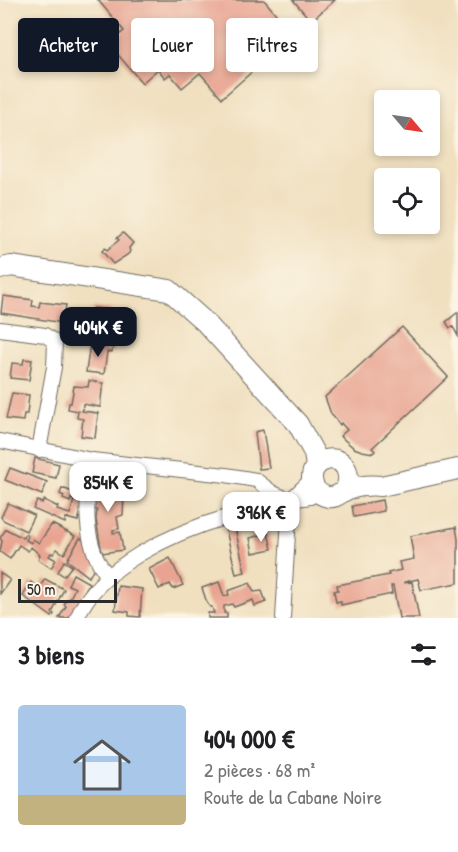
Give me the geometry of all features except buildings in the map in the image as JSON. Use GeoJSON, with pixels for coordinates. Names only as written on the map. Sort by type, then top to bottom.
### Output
{"type":"FeatureCollection","features":[{"type":"Feature","properties":{"kind":"street"},"geometry":{"type":"LineString","coordinates":[[0,269],[11,266],[169,290],[205,322],[298,424],[314,435],[325,474],[327,497],[334,497],[345,490],[371,485]]}},
{"type":"Feature","properties":{"kind":"street"},"geometry":{"type":"LineString","coordinates":[[0,329],[45,335],[56,342],[54,367],[39,450]]}},
{"type":"Feature","properties":{"kind":"street"},"geometry":{"type":"LineString","coordinates":[[0,441],[92,460],[256,480],[273,494],[290,501]]}},
{"type":"Feature","properties":{"kind":"street"},"geometry":{"type":"LineString","coordinates":[[92,460],[88,488],[87,527],[98,562],[109,577]]}},
{"type":"Feature","properties":{"kind":"street"},"geometry":{"type":"LineString","coordinates":[[325,474],[381,486],[458,469]]}},
{"type":"Feature","properties":{"kind":"street"},"geometry":{"type":"LineString","coordinates":[[325,474],[349,480],[345,490]]}},
{"type":"Feature","properties":{"kind":"street"},"geometry":{"type":"LineString","coordinates":[[76,618],[83,603],[94,589],[124,564],[180,534],[225,518],[290,501],[325,474]]}},
{"type":"Feature","properties":{"kind":"street"},"geometry":{"type":"LineString","coordinates":[[283,618],[290,501]]}}]}
